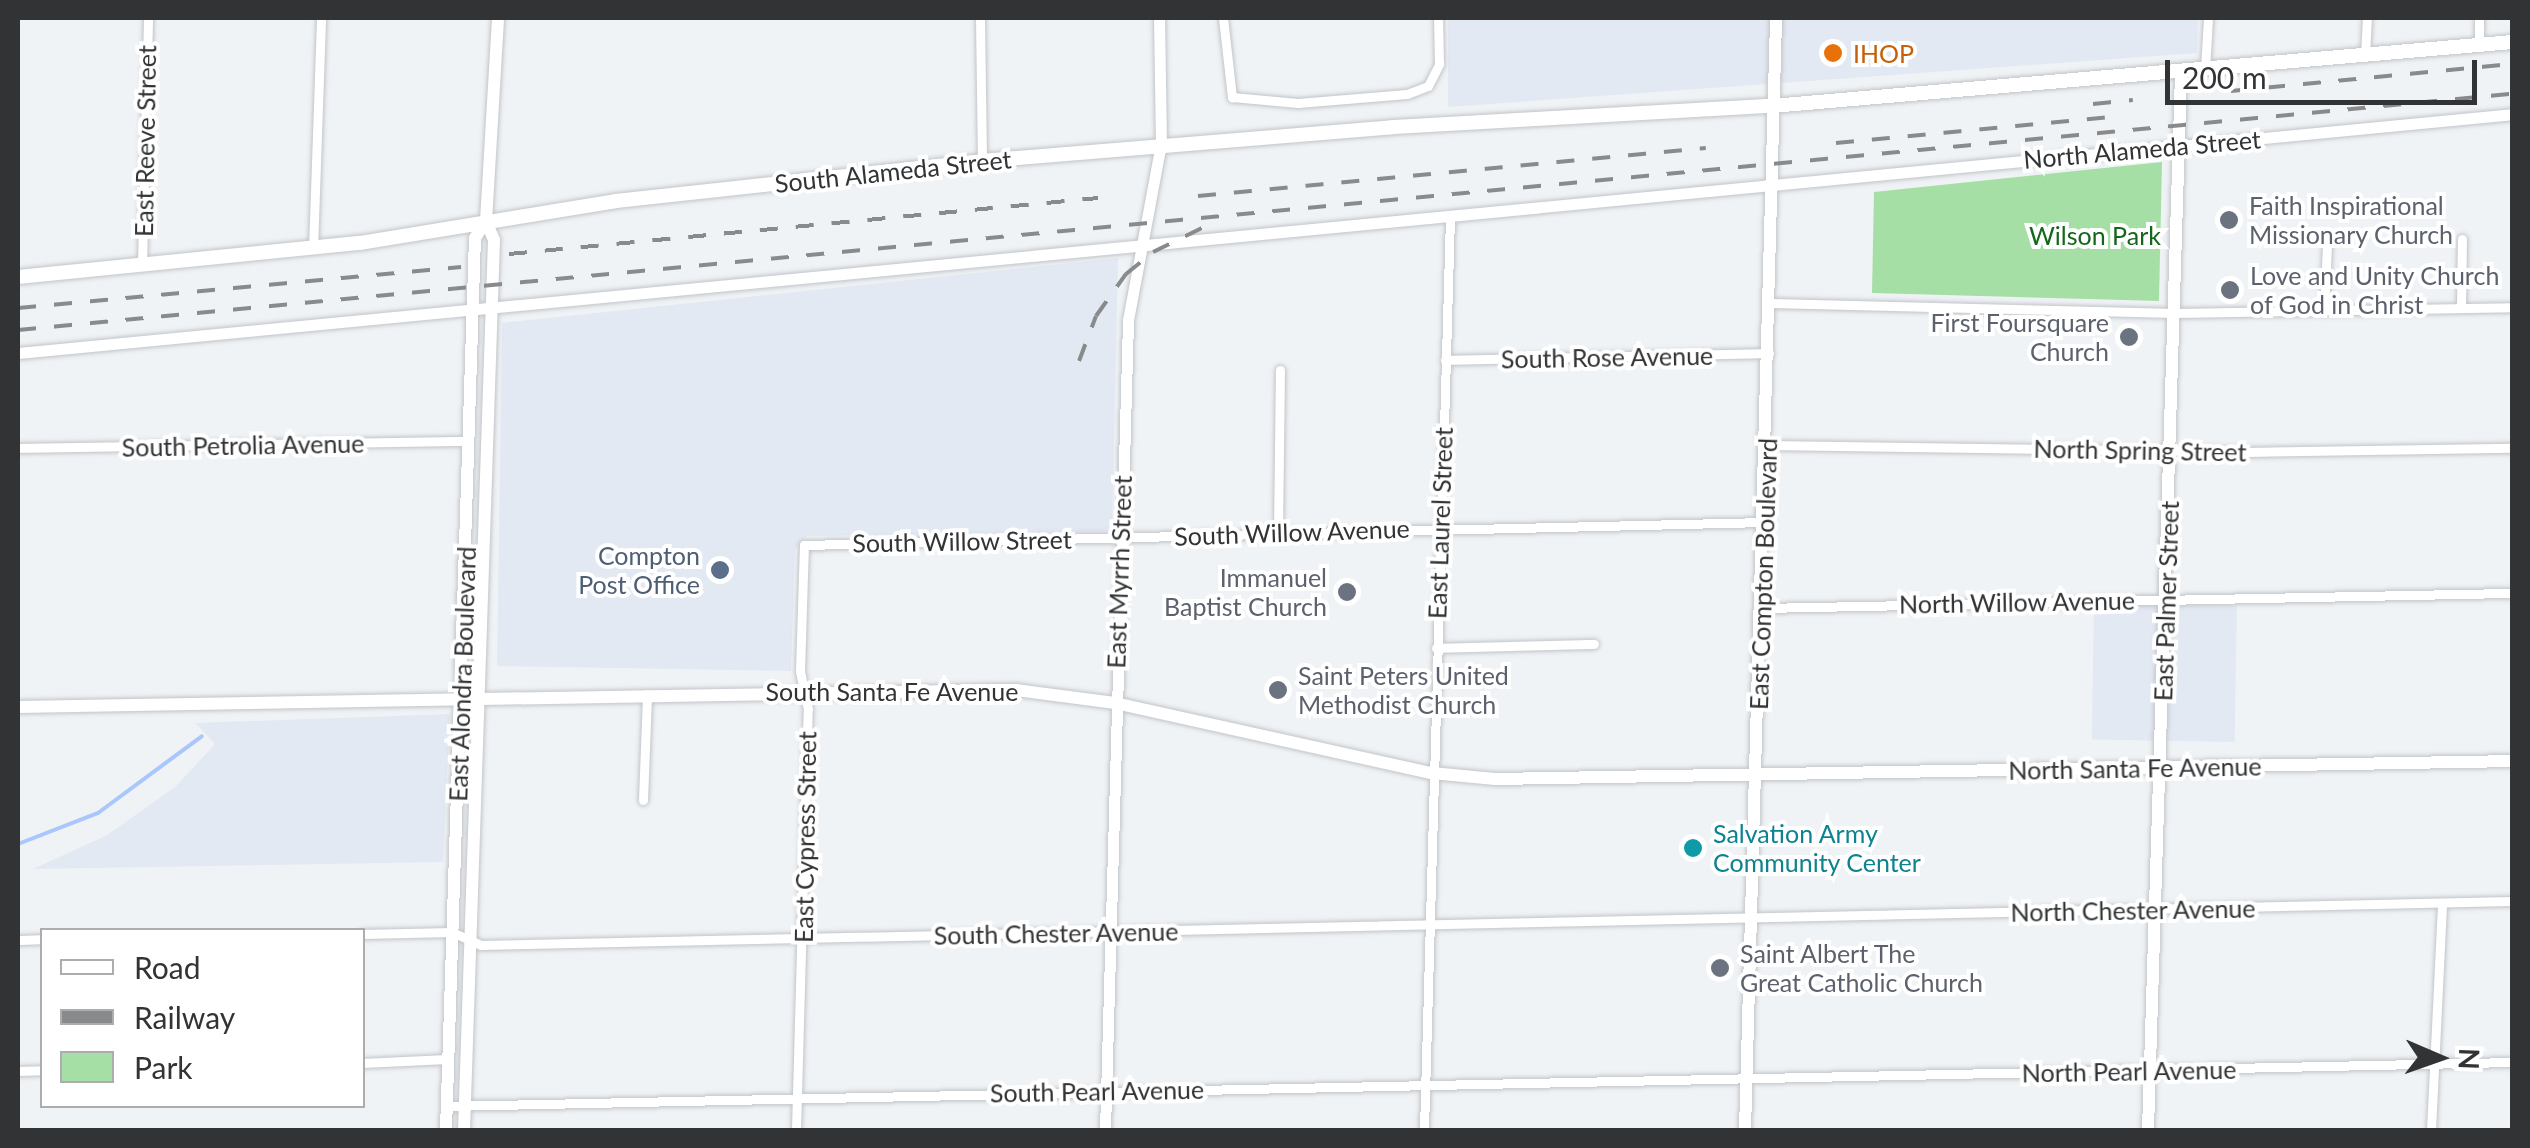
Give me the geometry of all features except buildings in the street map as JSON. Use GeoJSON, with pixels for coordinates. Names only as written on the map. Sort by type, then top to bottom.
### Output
{"type":"FeatureCollection","features":[{"type":"Feature","properties":{"kind":"main road","name":"East Alondra Boulevard"},"geometry":{"type":"LineString","coordinates":[[464,1130],[494,240],[486,221],[498,18]]}},
{"type":"Feature","properties":{"kind":"main road","name":"East Compton Boulevard"},"geometry":{"type":"LineString","coordinates":[[1745,1130],[1770,353],[1776,18]]}},
{"type":"Feature","properties":{"kind":"main road"},"geometry":{"type":"LineString","coordinates":[[1772,106],[2512,42]]}},
{"type":"Feature","properties":{"kind":"main road","name":"East Palmer Street"},"geometry":{"type":"LineString","coordinates":[[2148,1130],[2181,72]]}},
{"type":"Feature","properties":{"kind":"main road","name":"South Alameda Street"},"geometry":{"type":"LineString","coordinates":[[18,277],[314,249],[486,221],[982,161],[1162,144],[1772,106]]}},
{"type":"Feature","properties":{"kind":"main road","name":"East Alondra Boulevard"},"geometry":{"type":"LineString","coordinates":[[446,1130],[474,238],[486,221]]}},
{"type":"Feature","properties":{"kind":"main road","name":"South Santa Fe Avenue"},"geometry":{"type":"LineString","coordinates":[[18,706],[944,686],[1116,703],[1432,773],[1496,779],[1758,776]]}},
{"type":"Feature","properties":{"kind":"main road","name":"North Santa Fe Avenue"},"geometry":{"type":"LineString","coordinates":[[1758,776],[2512,761]]}},
{"type":"Feature","properties":{"kind":"street","name":"East Reeve Street"},"geometry":{"type":"LineString","coordinates":[[142,265],[148,18]]}},
{"type":"Feature","properties":{"kind":"street"},"geometry":{"type":"LineString","coordinates":[[314,249],[321,18]]}},
{"type":"Feature","properties":{"kind":"street"},"geometry":{"type":"LineString","coordinates":[[980,18],[982,161]]}},
{"type":"Feature","properties":{"kind":"street","name":"East Myrrh Street"},"geometry":{"type":"LineString","coordinates":[[1104,1130],[1128,320],[1162,144],[1159,18]]}},
{"type":"Feature","properties":{"kind":"street"},"geometry":{"type":"LineString","coordinates":[[1224,18],[1232,96],[1298,103],[1407,94],[1428,86],[1439,64],[1438,18]]}},
{"type":"Feature","properties":{"kind":"street"},"geometry":{"type":"LineString","coordinates":[[2205,70],[2208,18]]}},
{"type":"Feature","properties":{"kind":"street"},"geometry":{"type":"LineString","coordinates":[[2366,18],[2366,55]]}},
{"type":"Feature","properties":{"kind":"street"},"geometry":{"type":"LineString","coordinates":[[2479,18],[2479,45]]}},
{"type":"Feature","properties":{"kind":"street","name":"North Alameda Street"},"geometry":{"type":"LineString","coordinates":[[1771,181],[2512,114]]}},
{"type":"Feature","properties":{"kind":"street"},"geometry":{"type":"LineString","coordinates":[[18,353],[1450,216],[1771,181]]}},
{"type":"Feature","properties":{"kind":"street","name":"East Laurel Street"},"geometry":{"type":"LineString","coordinates":[[1424,1130],[1450,216]]}},
{"type":"Feature","properties":{"kind":"street"},"geometry":{"type":"LineString","coordinates":[[2461,308],[2462,238]]}},
{"type":"Feature","properties":{"kind":"street"},"geometry":{"type":"LineString","coordinates":[[2324,311],[2327,244]]}},
{"type":"Feature","properties":{"kind":"street"},"geometry":{"type":"LineString","coordinates":[[1771,303],[2176,313],[2512,307]]}},
{"type":"Feature","properties":{"kind":"street","name":"South Rose Avenue"},"geometry":{"type":"LineString","coordinates":[[1445,360],[1770,353]]}},
{"type":"Feature","properties":{"kind":"street"},"geometry":{"type":"LineString","coordinates":[[1278,531],[1280,370]]}},
{"type":"Feature","properties":{"kind":"street","name":"South Petrolia Avenue"},"geometry":{"type":"LineString","coordinates":[[18,448],[469,441]]}},
{"type":"Feature","properties":{"kind":"street","name":"North Spring Street"},"geometry":{"type":"LineString","coordinates":[[1766,444],[2171,450],[2512,448]]}},
{"type":"Feature","properties":{"kind":"street","name":"South Willow Avenue"},"geometry":{"type":"LineString","coordinates":[[1120,538],[1278,531],[1764,522]]}},
{"type":"Feature","properties":{"kind":"street","name":"South Willow Street"},"geometry":{"type":"LineString","coordinates":[[804,545],[1120,538]]}},
{"type":"Feature","properties":{"kind":"street","name":"East Cypress Street"},"geometry":{"type":"LineString","coordinates":[[796,1130],[802,939],[804,545]]}},
{"type":"Feature","properties":{"kind":"street","name":"North Willow Avenue"},"geometry":{"type":"LineString","coordinates":[[1762,608],[2512,593]]}},
{"type":"Feature","properties":{"kind":"street"},"geometry":{"type":"LineString","coordinates":[[1436,648],[1594,644]]}},
{"type":"Feature","properties":{"kind":"street"},"geometry":{"type":"LineString","coordinates":[[644,800],[646,694]]}},
{"type":"Feature","properties":{"kind":"street","name":"North Chester Avenue"},"geometry":{"type":"LineString","coordinates":[[1753,918],[2512,901]]}},
{"type":"Feature","properties":{"kind":"street"},"geometry":{"type":"LineString","coordinates":[[2431,1130],[2442,903]]}},
{"type":"Feature","properties":{"kind":"street","name":"South Chester Avenue"},"geometry":{"type":"LineString","coordinates":[[365,934],[452,932],[481,945],[1753,918]]}},
{"type":"Feature","properties":{"kind":"street"},"geometry":{"type":"LineString","coordinates":[[365,1064],[447,1059]]}},
{"type":"Feature","properties":{"kind":"street","name":"North Pearl Avenue"},"geometry":{"type":"LineString","coordinates":[[1746,1079],[2512,1062]]}},
{"type":"Feature","properties":{"kind":"street","name":"South Pearl Avenue"},"geometry":{"type":"LineString","coordinates":[[447,1106],[1746,1079]]}},
{"type":"Feature","properties":{"kind":"shaded area"},"geometry":{"type":"Polygon","coordinates":[[[1448,18],[2198,18],[2197,53],[1448,107],[1448,18]]]}},
{"type":"Feature","properties":{"kind":"shaded area"},"geometry":{"type":"Polygon","coordinates":[[[1118,258],[1112,531],[807,536],[795,550],[791,671],[497,666],[502,323],[1118,258]]]}},
{"type":"Feature","properties":{"kind":"shaded area"},"geometry":{"type":"Polygon","coordinates":[[[2094,604],[2237,606],[2235,742],[2092,739],[2094,604]]]}},
{"type":"Feature","properties":{"kind":"shaded area"},"geometry":{"type":"Polygon","coordinates":[[[450,714],[443,862],[33,869],[107,835],[175,787],[215,744],[195,723],[450,714]]]}},
{"type":"Feature","properties":{"kind":"green space","name":"Wilson Park"},"geometry":{"type":"Polygon","coordinates":[[[2162,162],[2159,301],[1872,293],[1874,192],[2162,162]]]}},
{"type":"Feature","properties":{"kind":"waterway"},"geometry":{"type":"LineString","coordinates":[[18,844],[98,813],[202,736]]}},
{"type":"Feature","properties":{"kind":"railway"},"geometry":{"type":"LineString","coordinates":[[2231,91],[2512,64]]}},
{"type":"Feature","properties":{"kind":"railway"},"geometry":{"type":"LineString","coordinates":[[18,330],[2512,94]]}},
{"type":"Feature","properties":{"kind":"railway"},"geometry":{"type":"LineString","coordinates":[[2093,104],[2133,100]]}},
{"type":"Feature","properties":{"kind":"railway"},"geometry":{"type":"LineString","coordinates":[[1836,143],[2119,116]]}},
{"type":"Feature","properties":{"kind":"railway"},"geometry":{"type":"LineString","coordinates":[[1198,196],[1706,148]]}},
{"type":"Feature","properties":{"kind":"railway"},"geometry":{"type":"LineString","coordinates":[[509,254],[1098,198]]}},
{"type":"Feature","properties":{"kind":"railway"},"geometry":{"type":"LineString","coordinates":[[1079,361],[1096,316],[1126,274],[1153,252],[1206,226]]}},
{"type":"Feature","properties":{"kind":"railway"},"geometry":{"type":"LineString","coordinates":[[18,308],[461,267]]}},
{"type":"Feature","properties":{"kind":"place","name":"IHOP"},"geometry":{"type":"Point","coordinates":[1833,53]}},
{"type":"Feature","properties":{"kind":"place","name":"Faith Inspirational Missionary Church"},"geometry":{"type":"Point","coordinates":[2229,220]}},
{"type":"Feature","properties":{"kind":"place","name":"Love and Unity Church of God in Christ"},"geometry":{"type":"Point","coordinates":[2230,290]}},
{"type":"Feature","properties":{"kind":"place","name":"First Foursquare Church"},"geometry":{"type":"Point","coordinates":[2129,337]}},
{"type":"Feature","properties":{"kind":"place","name":"Compton Post Office"},"geometry":{"type":"Point","coordinates":[720,570]}},
{"type":"Feature","properties":{"kind":"place","name":"Immanuel Baptist Church"},"geometry":{"type":"Point","coordinates":[1347,592]}},
{"type":"Feature","properties":{"kind":"place","name":"Saint Peters United Methodist Church"},"geometry":{"type":"Point","coordinates":[1278,690]}},
{"type":"Feature","properties":{"kind":"place","name":"Salvation Army Community Center"},"geometry":{"type":"Point","coordinates":[1693,848]}},
{"type":"Feature","properties":{"kind":"place","name":"Saint Albert The Great Catholic Church"},"geometry":{"type":"Point","coordinates":[1720,968]}}]}
